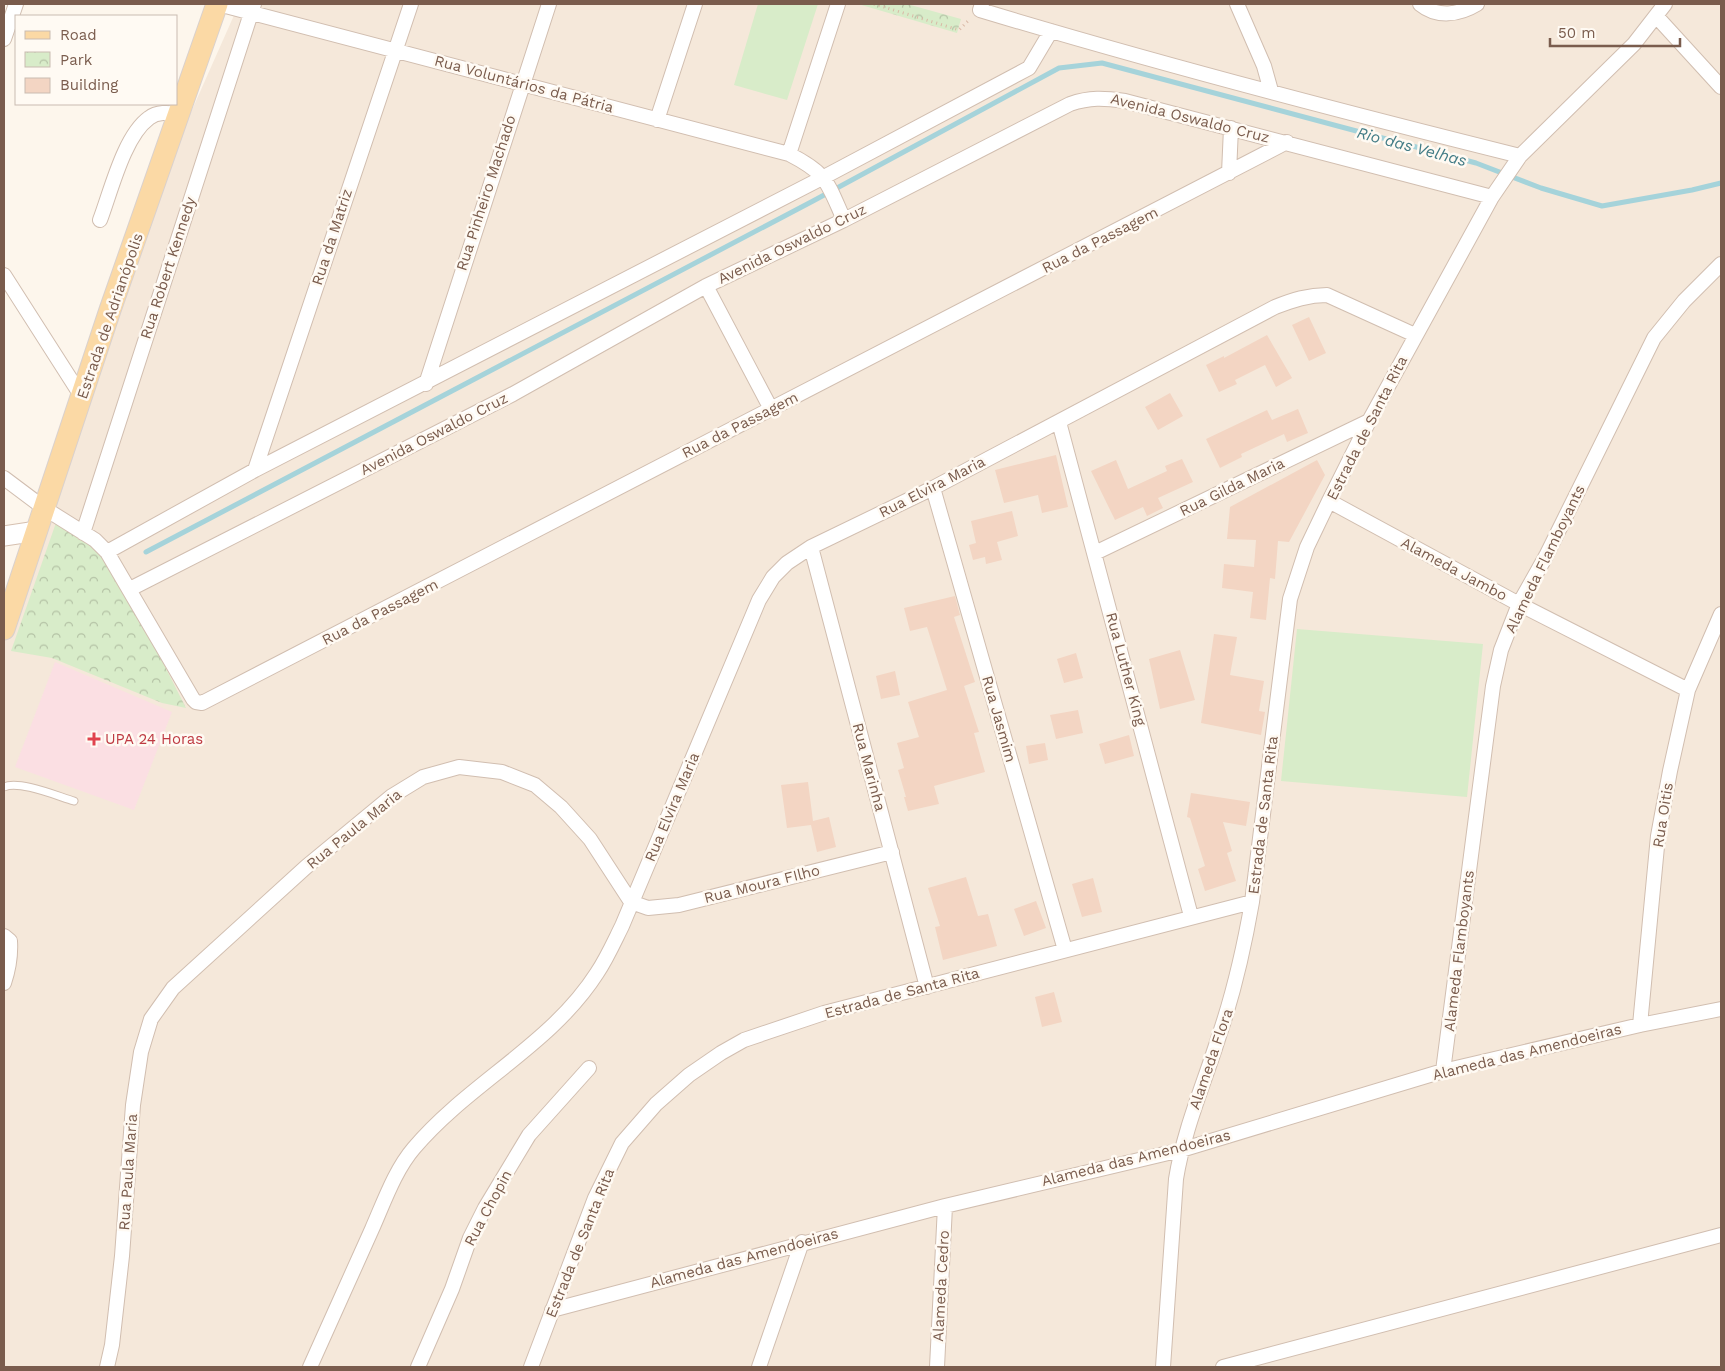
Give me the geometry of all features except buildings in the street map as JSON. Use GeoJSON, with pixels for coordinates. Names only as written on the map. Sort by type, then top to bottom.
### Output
{"type":"FeatureCollection","features":[{"type":"Feature","properties":{"kind":"main road","name":"Estrada de Adrianópolis"},"geometry":{"type":"LineString","coordinates":[[4,629],[217,4]]}},
{"type":"Feature","properties":{"kind":"street"},"geometry":{"type":"LineString","coordinates":[[4,39],[16,4]]}},
{"type":"Feature","properties":{"kind":"street","name":"Rua Voluntários da Pátria"},"geometry":{"type":"LineString","coordinates":[[217,4],[252,9],[394,50],[789,154],[826,181]]}},
{"type":"Feature","properties":{"kind":"street","name":"Rua da Matriz"},"geometry":{"type":"LineString","coordinates":[[255,470],[394,50],[411,4]]}},
{"type":"Feature","properties":{"kind":"street","name":"Rua Pinheiro Machado"},"geometry":{"type":"LineString","coordinates":[[426,384],[548,4]]}},
{"type":"Feature","properties":{"kind":"street"},"geometry":{"type":"LineString","coordinates":[[657,120],[694,4]]}},
{"type":"Feature","properties":{"kind":"street"},"geometry":{"type":"LineString","coordinates":[[1237,4],[1264,66],[1271,91]]}},
{"type":"Feature","properties":{"kind":"street"},"geometry":{"type":"LineString","coordinates":[[1420,4],[1426,9],[1444,14],[1460,12],[1477,4]]}},
{"type":"Feature","properties":{"kind":"street","name":"Estrada de Santa Rita"},"geometry":{"type":"LineString","coordinates":[[531,1367],[595,1198],[622,1142],[656,1104],[689,1074],[744,1040],[824,1012],[927,987],[1191,916],[1252,902],[1290,599],[1307,548],[1369,421],[1495,192],[1518,160],[1597,81],[1657,17],[1665,4]]}},
{"type":"Feature","properties":{"kind":"street"},"geometry":{"type":"LineString","coordinates":[[981,7],[1050,36],[1271,91],[1518,160]]}},
{"type":"Feature","properties":{"kind":"street"},"geometry":{"type":"LineString","coordinates":[[789,154],[837,8]]}},
{"type":"Feature","properties":{"kind":"street","name":"Rua Robert Kennedy"},"geometry":{"type":"LineString","coordinates":[[83,533],[252,9]]}},
{"type":"Feature","properties":{"kind":"street"},"geometry":{"type":"LineString","coordinates":[[1657,17],[1721,87]]}},
{"type":"Feature","properties":{"kind":"street"},"geometry":{"type":"LineString","coordinates":[[110,557],[255,470],[826,181],[1029,68],[1050,36]]}},
{"type":"Feature","properties":{"kind":"street","name":"Avenida Oswaldo Cruz"},"geometry":{"type":"LineString","coordinates":[[127,584],[513,394],[706,286],[844,220],[1070,104],[1088,98],[1125,101],[1495,192]]}},
{"type":"Feature","properties":{"kind":"street"},"geometry":{"type":"LineString","coordinates":[[100,220],[125,152],[138,131],[150,117],[164,112],[180,114]]}},
{"type":"Feature","properties":{"kind":"street"},"geometry":{"type":"LineString","coordinates":[[1229,173],[1231,128]]}},
{"type":"Feature","properties":{"kind":"street","name":"Rua da Passagem"},"geometry":{"type":"LineString","coordinates":[[127,584],[193,699],[198,703],[210,700],[1287,142]]}},
{"type":"Feature","properties":{"kind":"street"},"geometry":{"type":"LineString","coordinates":[[826,181],[844,220]]}},
{"type":"Feature","properties":{"kind":"street","name":"Alameda Flamboyants"},"geometry":{"type":"LineString","coordinates":[[1443,1071],[1494,686],[1501,650],[1519,604],[1546,556],[1654,338],[1684,301],[1721,264]]}},
{"type":"Feature","properties":{"kind":"street"},"geometry":{"type":"LineString","coordinates":[[4,275],[82,397]]}},
{"type":"Feature","properties":{"kind":"street"},"geometry":{"type":"LineString","coordinates":[[706,286],[771,409]]}},
{"type":"Feature","properties":{"kind":"street","name":"Rua Elvira Maria"},"geometry":{"type":"LineString","coordinates":[[631,902],[758,600],[773,577],[787,563],[811,547],[933,488],[1275,307],[1312,295],[1327,295],[1415,336]]}},
{"type":"Feature","properties":{"kind":"street","name":"Rua Gilda Maria"},"geometry":{"type":"LineString","coordinates":[[1095,553],[1369,421]]}},
{"type":"Feature","properties":{"kind":"street","name":"Rua Luther King"},"geometry":{"type":"LineString","coordinates":[[1058,422],[1095,553],[1191,916]]}},
{"type":"Feature","properties":{"kind":"street"},"geometry":{"type":"LineString","coordinates":[[4,478],[44,508],[83,533],[110,557],[127,584]]}},
{"type":"Feature","properties":{"kind":"street","name":"Rua Jasmim"},"geometry":{"type":"LineString","coordinates":[[933,488],[1065,950]]}},
{"type":"Feature","properties":{"kind":"street","name":"Alameda Jambo"},"geometry":{"type":"LineString","coordinates":[[1329,501],[1519,604],[1688,690]]}},
{"type":"Feature","properties":{"kind":"street"},"geometry":{"type":"LineString","coordinates":[[4,536],[37,531]]}},
{"type":"Feature","properties":{"kind":"street","name":"Rua Marinha"},"geometry":{"type":"LineString","coordinates":[[811,547],[927,987]]}},
{"type":"Feature","properties":{"kind":"street","name":"Rua Oitis"},"geometry":{"type":"LineString","coordinates":[[1640,1025],[1658,836],[1688,690],[1721,614]]}},
{"type":"Feature","properties":{"kind":"street","name":"Rua Paula Maria"},"geometry":{"type":"LineString","coordinates":[[107,1367],[112,1345],[122,1256],[133,1105],[141,1052],[151,1019],[173,988],[306,867],[392,796],[423,777],[459,767],[502,772],[534,785],[561,807],[590,839],[631,902]]}},
{"type":"Feature","properties":{"kind":"street","name":"Rua Moura FIlho"},"geometry":{"type":"LineString","coordinates":[[631,902],[648,908],[679,905],[892,852]]}},
{"type":"Feature","properties":{"kind":"street"},"geometry":{"type":"LineString","coordinates":[[310,1367],[393,1182],[412,1150],[436,1122],[530,1046],[570,1007],[604,961],[631,902]]}},
{"type":"Feature","properties":{"kind":"street","name":"Alameda Flora"},"geometry":{"type":"LineString","coordinates":[[1163,1367],[1176,1179],[1181,1150],[1234,990],[1252,902]]}},
{"type":"Feature","properties":{"kind":"street"},"geometry":{"type":"LineString","coordinates":[[4,936],[10,941],[11,952],[10,965],[4,982]]}},
{"type":"Feature","properties":{"kind":"street","name":"Alameda das Amendoeiras"},"geometry":{"type":"LineString","coordinates":[[552,1310],[802,1242],[1181,1150],[1443,1071],[1640,1025],[1721,1009]]}},
{"type":"Feature","properties":{"kind":"street","name":"Rua Chopin"},"geometry":{"type":"LineString","coordinates":[[418,1367],[452,1289],[470,1238],[485,1208],[529,1135],[589,1068]]}},
{"type":"Feature","properties":{"kind":"street","name":"Alameda Cedro"},"geometry":{"type":"LineString","coordinates":[[937,1367],[944,1206]]}},
{"type":"Feature","properties":{"kind":"street"},"geometry":{"type":"LineString","coordinates":[[1223,1367],[1721,1235]]}},
{"type":"Feature","properties":{"kind":"street"},"geometry":{"type":"LineString","coordinates":[[759,1367],[802,1242]]}},
{"type":"Feature","properties":{"kind":"lane"},"geometry":{"type":"LineString","coordinates":[[4,787],[10,784],[74,801]]}},
{"type":"Feature","properties":{"kind":"path"},"geometry":{"type":"LineString","coordinates":[[874,4],[960,30],[981,7]]}},
{"type":"Feature","properties":{"kind":"shaded area"},"geometry":{"type":"Polygon","coordinates":[[[239,4],[1721,4],[1721,1367],[4,1367],[4,629],[137,234],[239,4]]]}},
{"type":"Feature","properties":{"kind":"shaded area","name":"UPA 24 Horas"},"geometry":{"type":"Polygon","coordinates":[[[55,662],[172,712],[134,810],[15,767],[55,662]]]}},
{"type":"Feature","properties":{"kind":"green space"},"geometry":{"type":"Polygon","coordinates":[[[758,4],[818,4],[787,100],[734,85],[758,4]]]}},
{"type":"Feature","properties":{"kind":"green space"},"geometry":{"type":"Polygon","coordinates":[[[858,4],[907,4],[961,19],[957,33],[858,4]]]}},
{"type":"Feature","properties":{"kind":"green space"},"geometry":{"type":"Polygon","coordinates":[[[58,517],[107,552],[186,708],[162,703],[52,658],[11,651],[58,517]]]}},
{"type":"Feature","properties":{"kind":"green space"},"geometry":{"type":"Polygon","coordinates":[[[1297,629],[1483,644],[1467,797],[1281,781],[1297,629]]]}},
{"type":"Feature","properties":{"kind":"waterway","name":"Rio das Velhas"},"geometry":{"type":"LineString","coordinates":[[146,552],[813,201],[1059,68],[1102,63],[1476,163],[1541,188],[1602,206],[1721,183]]}},
{"type":"Feature","properties":{"kind":"place","name":"UPA 24 Horas"},"geometry":{"type":"Point","coordinates":[94,739]}}]}
